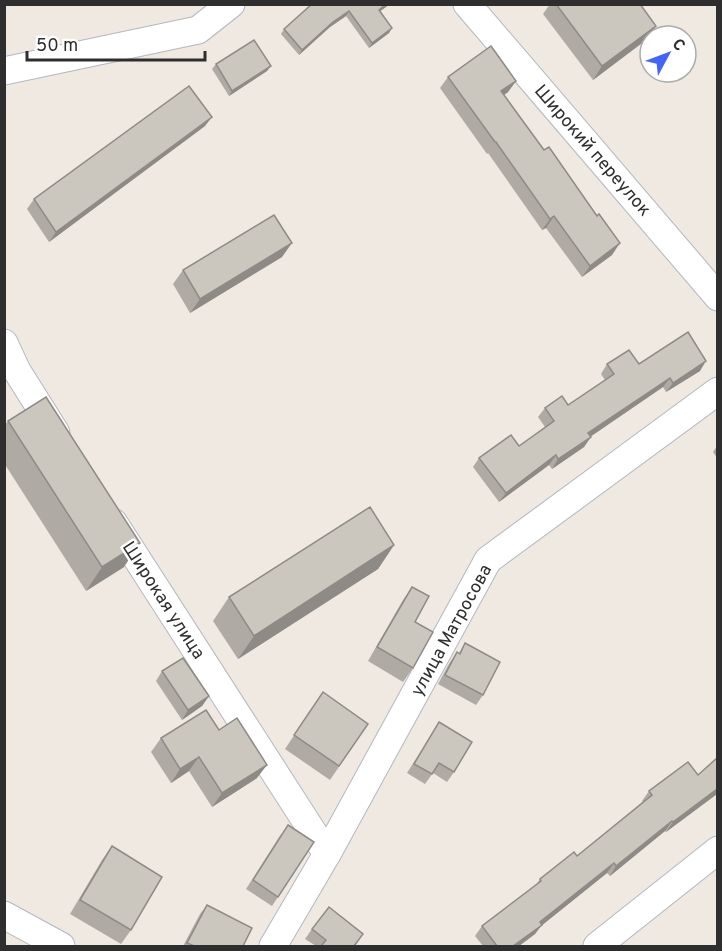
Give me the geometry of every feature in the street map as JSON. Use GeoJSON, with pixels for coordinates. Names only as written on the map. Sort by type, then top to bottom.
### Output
{"type":"FeatureCollection","features":[{"type":"Feature","properties":{"kind":"street"},"geometry":{"type":"LineString","coordinates":[[4,71],[198,30],[231,4]]}},
{"type":"Feature","properties":{"kind":"street","name":"Широкий переулок"},"geometry":{"type":"LineString","coordinates":[[467,4],[716,293],[717,297]]}},
{"type":"Feature","properties":{"kind":"street"},"geometry":{"type":"LineString","coordinates":[[4,343],[17,371],[68,452]]}},
{"type":"Feature","properties":{"kind":"street","name":"улица Матросова"},"geometry":{"type":"LineString","coordinates":[[273,946],[327,854],[488,560],[717,391]]}},
{"type":"Feature","properties":{"kind":"street","name":"Широкая улица"},"geometry":{"type":"LineString","coordinates":[[101,502],[327,854]]}},
{"type":"Feature","properties":{"kind":"street"},"geometry":{"type":"LineString","coordinates":[[597,946],[717,850]]}},
{"type":"Feature","properties":{"kind":"street"},"geometry":{"type":"LineString","coordinates":[[4,915],[62,946]]}},
{"type":"Feature","properties":{"kind":"building"},"geometry":{"type":"Polygon","coordinates":[[[312,4],[386,4],[379,10],[392,28],[372,43],[349,11],[302,50],[284,29],[312,4]]]}},
{"type":"Feature","properties":{"kind":"building"},"geometry":{"type":"Polygon","coordinates":[[[556,4],[640,4],[655,24],[638,24],[638,39],[602,66],[556,4]]]}},
{"type":"Feature","properties":{"kind":"building"},"geometry":{"type":"Polygon","coordinates":[[[254,40],[271,66],[232,91],[216,64],[254,40]]]}},
{"type":"Feature","properties":{"kind":"building"},"geometry":{"type":"Polygon","coordinates":[[[491,46],[516,81],[501,91],[544,150],[549,147],[597,216],[599,214],[620,243],[590,266],[554,216],[550,219],[448,77],[491,46]]]}},
{"type":"Feature","properties":{"kind":"building"},"geometry":{"type":"Polygon","coordinates":[[[189,86],[212,117],[56,232],[34,199],[189,86]]]}},
{"type":"Feature","properties":{"kind":"building"},"geometry":{"type":"Polygon","coordinates":[[[274,215],[292,243],[200,299],[183,270],[274,215]]]}},
{"type":"Feature","properties":{"kind":"building"},"geometry":{"type":"Polygon","coordinates":[[[688,332],[706,361],[673,383],[670,378],[588,433],[591,437],[558,459],[556,455],[506,493],[479,458],[511,435],[519,446],[554,421],[545,408],[562,396],[568,405],[614,374],[607,364],[629,350],[639,364],[688,332]]]}},
{"type":"Feature","properties":{"kind":"building"},"geometry":{"type":"Polygon","coordinates":[[[46,397],[140,543],[102,567],[8,421],[46,397]]]}},
{"type":"Feature","properties":{"kind":"building"},"geometry":{"type":"Polygon","coordinates":[[[370,507],[394,545],[254,636],[229,597],[370,507]]]}},
{"type":"Feature","properties":{"kind":"building"},"geometry":{"type":"Polygon","coordinates":[[[412,587],[429,596],[415,622],[433,632],[413,668],[377,647],[412,587]]]}},
{"type":"Feature","properties":{"kind":"building"},"geometry":{"type":"Polygon","coordinates":[[[465,643],[500,662],[483,695],[445,675],[457,652],[460,654],[465,643]]]}},
{"type":"Feature","properties":{"kind":"building"},"geometry":{"type":"Polygon","coordinates":[[[183,658],[209,696],[188,710],[162,671],[183,658]]]}},
{"type":"Feature","properties":{"kind":"building"},"geometry":{"type":"Polygon","coordinates":[[[323,692],[368,724],[339,766],[294,735],[323,692]]]}},
{"type":"Feature","properties":{"kind":"building"},"geometry":{"type":"Polygon","coordinates":[[[206,710],[219,730],[237,718],[267,765],[222,793],[199,757],[180,769],[161,738],[206,710]]]}},
{"type":"Feature","properties":{"kind":"building"},"geometry":{"type":"Polygon","coordinates":[[[439,722],[472,742],[454,772],[439,763],[432,774],[414,764],[439,722]]]}},
{"type":"Feature","properties":{"kind":"building"},"geometry":{"type":"Polygon","coordinates":[[[717,758],[717,789],[672,821],[616,866],[614,863],[540,922],[542,925],[513,946],[497,946],[482,926],[541,881],[540,879],[574,852],[577,856],[652,795],[649,791],[688,762],[698,775],[717,758]]]}},
{"type":"Feature","properties":{"kind":"building"},"geometry":{"type":"Polygon","coordinates":[[[288,825],[314,842],[278,897],[253,880],[288,825]]]}},
{"type":"Feature","properties":{"kind":"building"},"geometry":{"type":"Polygon","coordinates":[[[112,846],[162,877],[131,930],[80,900],[112,846]]]}},
{"type":"Feature","properties":{"kind":"building"},"geometry":{"type":"Polygon","coordinates":[[[207,905],[252,928],[243,946],[194,946],[187,943],[207,905]]]}},
{"type":"Feature","properties":{"kind":"building"},"geometry":{"type":"Polygon","coordinates":[[[329,907],[363,934],[354,946],[321,946],[326,940],[312,929],[329,907]]]}}]}
